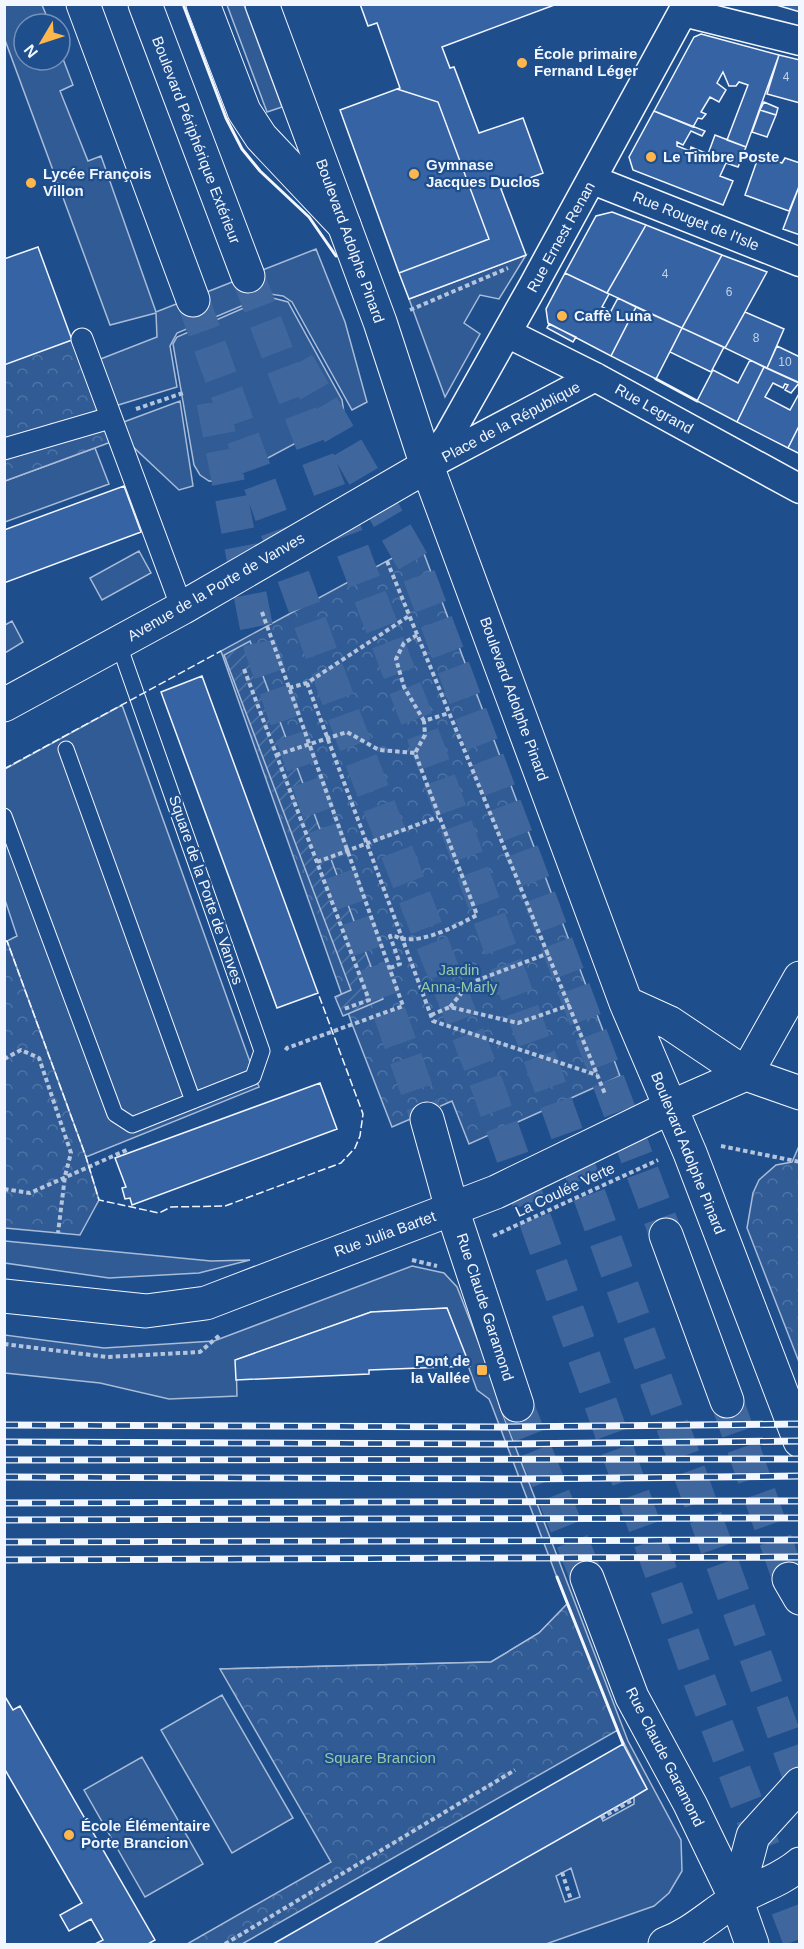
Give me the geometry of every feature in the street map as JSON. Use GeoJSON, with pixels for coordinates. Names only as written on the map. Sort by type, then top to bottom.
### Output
{"type":"FeatureCollection","features":[{"type":"Feature","properties":{"kind":"main road"},"geometry":{"type":"LineString","coordinates":[[83,4],[193,300]]}},
{"type":"Feature","properties":{"kind":"main road","name":"Boulevard Périphérique Extérieur"},"geometry":{"type":"LineString","coordinates":[[146,4],[248,276]]}},
{"type":"Feature","properties":{"kind":"main road"},"geometry":{"type":"LineString","coordinates":[[203,4],[244,111],[261,137],[344,225]]}},
{"type":"Feature","properties":{"kind":"main road","name":"Boulevard Adolphe Pinard"},"geometry":{"type":"LineString","coordinates":[[262,4],[381,322],[427,466],[626,1003],[671,1107],[800,1441]]}},
{"type":"Feature","properties":{"kind":"main road","name":"Avenue de la Porte de Vanves"},"geometry":{"type":"LineString","coordinates":[[4,705],[182,608],[427,466]]}},
{"type":"Feature","properties":{"kind":"main road"},"geometry":{"type":"LineString","coordinates":[[746,1074],[800,978]]}},
{"type":"Feature","properties":{"kind":"main road"},"geometry":{"type":"LineString","coordinates":[[626,1003],[670,1023],[746,1074],[800,1093]]}},
{"type":"Feature","properties":{"kind":"main road","name":"Rue Julia Bartet"},"geometry":{"type":"LineString","coordinates":[[4,1296],[146,1311],[206,1303],[367,1239],[496,1192],[671,1107],[746,1074]]}},
{"type":"Feature","properties":{"kind":"main road","name":"Rue Claude Garamond"},"geometry":{"type":"LineString","coordinates":[[427,1119],[452,1209],[517,1405]]}},
{"type":"Feature","properties":{"kind":"main road"},"geometry":{"type":"LineString","coordinates":[[666,1235],[727,1401]]}},
{"type":"Feature","properties":{"kind":"main road","name":"Rue Claude Garamond"},"geometry":{"type":"LineString","coordinates":[[587,1578],[632,1697],[690,1804],[736,1899],[752,1944]]}},
{"type":"Feature","properties":{"kind":"main road"},"geometry":{"type":"LineString","coordinates":[[736,1899],[753,1836],[800,1784]]}},
{"type":"Feature","properties":{"kind":"main road"},"geometry":{"type":"LineString","coordinates":[[665,1944],[687,1935],[736,1899],[786,1876],[800,1864]]}},
{"type":"Feature","properties":{"kind":"street"},"geometry":{"type":"LineString","coordinates":[[685,8],[800,41]]}},
{"type":"Feature","properties":{"kind":"street","name":"Rue Ernest Renan"},"geometry":{"type":"LineString","coordinates":[[427,466],[448,437],[507,333],[593,180],[685,8]]}},
{"type":"Feature","properties":{"kind":"street","name":"Rue Rouget de l'Isle"},"geometry":{"type":"LineString","coordinates":[[593,180],[800,262]]}},
{"type":"Feature","properties":{"kind":"street","name":"Rue Legrand"},"geometry":{"type":"LineString","coordinates":[[507,333],[595,377],[800,489]]}},
{"type":"Feature","properties":{"kind":"street"},"geometry":{"type":"LineString","coordinates":[[82,339],[182,608]]}},
{"type":"Feature","properties":{"kind":"street","name":"Place de la République"},"geometry":{"type":"LineString","coordinates":[[427,466],[595,377]]}},
{"type":"Feature","properties":{"kind":"street"},"geometry":{"type":"LineString","coordinates":[[4,449],[110,418]]}},
{"type":"Feature","properties":{"kind":"lane","name":"Square de la Porte de Vanves"},"geometry":{"type":"LineString","coordinates":[[4,816],[115,1114],[132,1125],[253,1077],[262,1051],[118,642]]}},
{"type":"Feature","properties":{"kind":"lane"},"geometry":{"type":"LineString","coordinates":[[66,750],[193,1101]]}},
{"type":"Feature","properties":{"kind":"path"},"geometry":{"type":"LineString","coordinates":[[381,322],[510,268]]}},
{"type":"Feature","properties":{"kind":"path"},"geometry":{"type":"LineString","coordinates":[[110,418],[183,393]]}},
{"type":"Feature","properties":{"kind":"path"},"geometry":{"type":"LineString","coordinates":[[387,561],[606,1094]]}},
{"type":"Feature","properties":{"kind":"path"},"geometry":{"type":"LineString","coordinates":[[262,612],[403,1006],[352,1024]]}},
{"type":"Feature","properties":{"kind":"path"},"geometry":{"type":"LineString","coordinates":[[289,688],[307,683],[409,616]]}},
{"type":"Feature","properties":{"kind":"path"},"geometry":{"type":"LineString","coordinates":[[390,968],[400,964],[390,936],[395,935],[403,939],[443,932],[477,915],[415,753],[425,735],[424,721],[404,687],[396,660],[404,643],[417,635]]}},
{"type":"Feature","properties":{"kind":"path"},"geometry":{"type":"LineString","coordinates":[[244,669],[369,1000],[344,1009]]}},
{"type":"Feature","properties":{"kind":"path"},"geometry":{"type":"LineString","coordinates":[[307,683],[433,1021],[598,1075]]}},
{"type":"Feature","properties":{"kind":"path"},"geometry":{"type":"LineString","coordinates":[[424,721],[449,713]]}},
{"type":"Feature","properties":{"kind":"path"},"geometry":{"type":"LineString","coordinates":[[276,755],[347,732],[379,750],[415,753]]}},
{"type":"Feature","properties":{"kind":"path"},"geometry":{"type":"LineString","coordinates":[[317,862],[438,817]]}},
{"type":"Feature","properties":{"kind":"path"},"geometry":{"type":"LineString","coordinates":[[431,1015],[450,1007],[470,983],[549,953]]}},
{"type":"Feature","properties":{"kind":"path"},"geometry":{"type":"LineString","coordinates":[[450,1007],[518,1023],[570,1005]]}},
{"type":"Feature","properties":{"kind":"path"},"geometry":{"type":"LineString","coordinates":[[4,1059],[21,1050],[39,1058],[71,1154],[65,1176],[58,1233]]}},
{"type":"Feature","properties":{"kind":"path"},"geometry":{"type":"LineString","coordinates":[[718,1146],[800,1162]]}},
{"type":"Feature","properties":{"kind":"path","name":"La Coulée Verte"},"geometry":{"type":"LineString","coordinates":[[488,1239],[661,1158]]}},
{"type":"Feature","properties":{"kind":"path"},"geometry":{"type":"LineString","coordinates":[[4,1189],[30,1193],[87,1166]]}},
{"type":"Feature","properties":{"kind":"path"},"geometry":{"type":"LineString","coordinates":[[407,1259],[442,1265]]}},
{"type":"Feature","properties":{"kind":"path"},"geometry":{"type":"LineString","coordinates":[[4,1344],[107,1357],[200,1352]]}},
{"type":"Feature","properties":{"kind":"path"},"geometry":{"type":"LineString","coordinates":[[225,1944],[514,1770]]}},
{"type":"Feature","properties":{"kind":"path"},"geometry":{"type":"LineString","coordinates":[[602,1818],[634,1799]]}},
{"type":"Feature","properties":{"kind":"path"},"geometry":{"type":"LineString","coordinates":[[562,1872],[572,1900]]}},
{"type":"Feature","properties":{"kind":"shaded area"},"geometry":{"type":"Polygon","coordinates":[[[5,5],[42,5],[45,12],[12,12],[12,59],[5,40],[5,5]]]}},
{"type":"Feature","properties":{"kind":"shaded area"},"geometry":{"type":"Polygon","coordinates":[[[227,5],[244,5],[282,107],[267,112],[227,5]]]}},
{"type":"Feature","properties":{"kind":"shaded area"},"geometry":{"type":"Polygon","coordinates":[[[17,72],[68,72],[73,85],[60,91],[88,161],[101,156],[156,312],[316,249],[345,322],[367,402],[352,410],[292,302],[283,296],[270,294],[177,333],[170,346],[177,387],[115,406],[98,360],[157,337],[156,313],[110,325],[17,72]]]}},
{"type":"Feature","properties":{"kind":"shaded area"},"geometry":{"type":"Polygon","coordinates":[[[526,255],[499,299],[480,295],[464,323],[480,334],[445,397],[409,299],[526,255]]]}},
{"type":"Feature","properties":{"kind":"shaded area"},"geometry":{"type":"Polygon","coordinates":[[[269,297],[288,302],[342,400],[344,413],[339,420],[223,482],[209,481],[200,475],[194,465],[173,344],[177,337],[269,297]]]}},
{"type":"Feature","properties":{"kind":"shaded area"},"geometry":{"type":"Polygon","coordinates":[[[180,401],[193,486],[179,490],[128,442],[121,423],[180,401]]]}},
{"type":"Feature","properties":{"kind":"shaded area"},"geometry":{"type":"Polygon","coordinates":[[[95,448],[109,484],[5,522],[5,481],[95,448]]]}},
{"type":"Feature","properties":{"kind":"shaded area"},"geometry":{"type":"Polygon","coordinates":[[[139,551],[151,573],[102,600],[90,578],[139,551]]]}},
{"type":"Feature","properties":{"kind":"shaded area"},"geometry":{"type":"Polygon","coordinates":[[[12,621],[23,642],[5,653],[5,625],[12,621]]]}},
{"type":"Feature","properties":{"kind":"shaded area"},"geometry":{"type":"Polygon","coordinates":[[[122,705],[259,1087],[86,1157],[7,941],[17,936],[5,900],[5,769],[122,705]]]}},
{"type":"Feature","properties":{"kind":"shaded area"},"geometry":{"type":"Polygon","coordinates":[[[5,1241],[211,1261],[250,1260],[199,1273],[109,1278],[5,1263],[5,1241]]]}},
{"type":"Feature","properties":{"kind":"shaded area"},"geometry":{"type":"Polygon","coordinates":[[[412,1266],[444,1273],[457,1287],[494,1382],[500,1407],[628,1741],[681,1840],[682,1871],[669,1893],[654,1906],[546,1944],[373,1944],[600,1815],[603,1821],[634,1804],[634,1796],[647,1789],[618,1731],[220,1669],[491,1662],[539,1633],[567,1604],[492,1406],[489,1399],[477,1390],[447,1308],[371,1312],[236,1360],[237,1396],[169,1399],[100,1383],[5,1373],[5,1335],[104,1348],[214,1341],[412,1266]],[[571,1868],[556,1876],[565,1902],[580,1897],[571,1868]]]}},
{"type":"Feature","properties":{"kind":"shaded area"},"geometry":{"type":"Polygon","coordinates":[[[222,1695],[293,1818],[232,1853],[161,1730],[222,1695]]]}},
{"type":"Feature","properties":{"kind":"shaded area"},"geometry":{"type":"Polygon","coordinates":[[[142,1757],[203,1864],[145,1897],[84,1790],[142,1757]]]}},
{"type":"Feature","properties":{"kind":"green space"},"geometry":{"type":"Polygon","coordinates":[[[72,339],[111,442],[5,481],[5,364],[72,339]]]}},
{"type":"Feature","properties":{"kind":"green space","name":"Jardin Anna-Marly"},"geometry":{"type":"Polygon","coordinates":[[[420,543],[620,1076],[469,1144],[452,1101],[392,1127],[352,1024],[221,651],[420,543]]]}},
{"type":"Feature","properties":{"kind":"green space"},"geometry":{"type":"Polygon","coordinates":[[[250,641],[383,999],[343,1016],[335,997],[351,990],[224,655],[250,641]]]}},
{"type":"Feature","properties":{"kind":"green space"},"geometry":{"type":"Polygon","coordinates":[[[7,941],[86,1157],[99,1200],[80,1235],[5,1228],[4,942],[7,941]]]}},
{"type":"Feature","properties":{"kind":"green space"},"geometry":{"type":"Polygon","coordinates":[[[799,1146],[799,1362],[747,1228],[753,1193],[759,1180],[776,1165],[792,1162],[799,1146]]]}},
{"type":"Feature","properties":{"kind":"green space","name":"Square Brancion"},"geometry":{"type":"Polygon","coordinates":[[[567,1604],[618,1730],[242,1944],[187,1944],[331,1862],[220,1669],[491,1662],[539,1633],[567,1604]]]}},
{"type":"Feature","properties":{"kind":"building"},"geometry":{"type":"Polygon","coordinates":[[[360,4],[557,4],[442,47],[450,68],[454,67],[479,133],[523,118],[543,173],[501,189],[526,255],[409,299],[399,273],[489,239],[438,102],[397,89],[400,88],[377,23],[368,26],[360,4]]]}},
{"type":"Feature","properties":{"kind":"building"},"geometry":{"type":"Polygon","coordinates":[[[773,4],[800,4],[800,12],[773,4]]]}},
{"type":"Feature","properties":{"kind":"building"},"geometry":{"type":"Polygon","coordinates":[[[701,34],[779,55],[746,147],[727,140],[748,85],[739,82],[736,86],[729,86],[723,72],[717,83],[726,90],[719,102],[710,97],[701,112],[706,114],[702,119],[698,118],[693,127],[654,111],[694,37],[701,34]]]}},
{"type":"Feature","properties":{"kind":"building"},"geometry":{"type":"Polygon","coordinates":[[[779,55],[800,60],[800,103],[767,94],[779,55]]]}},
{"type":"Feature","properties":{"kind":"building","name":"Gymnase Jacques Duclos"},"geometry":{"type":"Polygon","coordinates":[[[397,89],[438,102],[489,239],[399,273],[340,110],[397,89]]]}},
{"type":"Feature","properties":{"kind":"building"},"geometry":{"type":"Polygon","coordinates":[[[764,102],[778,108],[776,115],[760,110],[764,102]]]}},
{"type":"Feature","properties":{"kind":"building"},"geometry":{"type":"Polygon","coordinates":[[[760,110],[776,115],[767,137],[752,132],[760,110]]]}},
{"type":"Feature","properties":{"kind":"building"},"geometry":{"type":"Polygon","coordinates":[[[654,111],[705,131],[702,136],[691,131],[683,145],[677,142],[677,146],[690,151],[691,147],[708,154],[715,135],[746,147],[738,167],[726,163],[720,176],[733,181],[723,205],[633,170],[629,157],[654,111]]]}},
{"type":"Feature","properties":{"kind":"building"},"geometry":{"type":"Polygon","coordinates":[[[759,155],[782,163],[785,158],[800,163],[800,184],[789,211],[745,195],[759,155]]]}},
{"type":"Feature","properties":{"kind":"building"},"geometry":{"type":"Polygon","coordinates":[[[800,184],[800,235],[783,229],[800,184]]]}},
{"type":"Feature","properties":{"kind":"building"},"geometry":{"type":"Polygon","coordinates":[[[612,212],[646,225],[607,293],[565,273],[596,216],[612,212]]]}},
{"type":"Feature","properties":{"kind":"building"},"geometry":{"type":"Polygon","coordinates":[[[646,225],[722,255],[682,328],[607,293],[646,225]]]}},
{"type":"Feature","properties":{"kind":"building"},"geometry":{"type":"Polygon","coordinates":[[[38,247],[72,340],[4,365],[4,259],[38,247]]]}},
{"type":"Feature","properties":{"kind":"building"},"geometry":{"type":"Polygon","coordinates":[[[722,255],[767,272],[725,348],[682,328],[722,255]]]}},
{"type":"Feature","properties":{"kind":"building"},"geometry":{"type":"Polygon","coordinates":[[[565,273],[609,294],[602,307],[611,311],[618,298],[636,307],[611,356],[548,323],[546,309],[565,273]]]}},
{"type":"Feature","properties":{"kind":"building"},"geometry":{"type":"Polygon","coordinates":[[[636,307],[682,328],[656,379],[611,356],[636,307]]]}},
{"type":"Feature","properties":{"kind":"building"},"geometry":{"type":"Polygon","coordinates":[[[745,312],[784,329],[767,368],[725,348],[745,312]]]}},
{"type":"Feature","properties":{"kind":"building"},"geometry":{"type":"Polygon","coordinates":[[[549,324],[576,337],[573,342],[547,328],[549,324]]]}},
{"type":"Feature","properties":{"kind":"building"},"geometry":{"type":"Polygon","coordinates":[[[682,328],[724,347],[711,372],[670,352],[682,328]]]}},
{"type":"Feature","properties":{"kind":"building"},"geometry":{"type":"Polygon","coordinates":[[[777,346],[800,357],[800,383],[767,368],[777,346]]]}},
{"type":"Feature","properties":{"kind":"building"},"geometry":{"type":"Polygon","coordinates":[[[750,360],[764,367],[737,422],[697,401],[713,370],[738,383],[750,360]]]}},
{"type":"Feature","properties":{"kind":"building"},"geometry":{"type":"Polygon","coordinates":[[[764,367],[799,383],[791,393],[785,390],[788,385],[785,384],[783,388],[773,383],[765,397],[790,410],[800,392],[800,424],[788,448],[737,422],[764,367]]]}},
{"type":"Feature","properties":{"kind":"building"},"geometry":{"type":"Polygon","coordinates":[[[800,424],[800,454],[788,448],[800,424]]]}},
{"type":"Feature","properties":{"kind":"building"},"geometry":{"type":"Polygon","coordinates":[[[124,486],[141,532],[4,583],[4,530],[124,486]]]}},
{"type":"Feature","properties":{"kind":"building"},"geometry":{"type":"Polygon","coordinates":[[[202,676],[318,993],[277,1008],[161,692],[202,676]]]}},
{"type":"Feature","properties":{"kind":"building"},"geometry":{"type":"Polygon","coordinates":[[[320,1083],[337,1129],[132,1205],[130,1198],[125,1199],[122,1188],[126,1187],[115,1158],[320,1083]]]}},
{"type":"Feature","properties":{"kind":"building"},"geometry":{"type":"Polygon","coordinates":[[[447,1308],[470,1366],[369,1370],[369,1374],[236,1380],[235,1360],[371,1312],[447,1308]]]}},
{"type":"Feature","properties":{"kind":"building","name":"École Élémentaire Porte Brancion"},"geometry":{"type":"Polygon","coordinates":[[[4,1695],[13,1710],[20,1706],[155,1940],[148,1944],[95,1944],[103,1940],[91,1919],[69,1931],[60,1915],[82,1903],[4,1768],[4,1695]]]}},
{"type":"Feature","properties":{"kind":"building"},"geometry":{"type":"Polygon","coordinates":[[[623,1744],[647,1789],[632,1798],[374,1944],[273,1944],[623,1744]]]}},
{"type":"Feature","properties":{"kind":"tunnel"},"geometry":{"type":"LineString","coordinates":[[248,276],[429,751],[800,1779]]}},
{"type":"Feature","properties":{"kind":"tunnel"},"geometry":{"type":"LineString","coordinates":[[193,300],[344,716],[482,1071],[699,1679],[800,1942]]}},
{"type":"Feature","properties":{"kind":"tunnel"},"geometry":{"type":"LineString","coordinates":[[298,363],[415,565],[666,1235]]}},
{"type":"Feature","properties":{"kind":"tunnel"},"geometry":{"type":"LineString","coordinates":[[213,402],[260,646],[427,1119]]}},
{"type":"Feature","properties":{"kind":"tunnel"},"geometry":{"type":"LineString","coordinates":[[727,1401],[789,1579]]}},
{"type":"Feature","properties":{"kind":"tunnel"},"geometry":{"type":"LineString","coordinates":[[517,1405],[587,1578]]}},
{"type":"Feature","properties":{"kind":"railway"},"geometry":{"type":"LineString","coordinates":[[4,1425],[500,1427],[800,1424]]}},
{"type":"Feature","properties":{"kind":"railway"},"geometry":{"type":"LineString","coordinates":[[4,1442],[507,1444],[800,1441]]}},
{"type":"Feature","properties":{"kind":"railway"},"geometry":{"type":"LineString","coordinates":[[4,1460],[800,1459]]}},
{"type":"Feature","properties":{"kind":"railway"},"geometry":{"type":"LineString","coordinates":[[4,1477],[520,1479],[800,1476]]}},
{"type":"Feature","properties":{"kind":"railway"},"geometry":{"type":"LineString","coordinates":[[4,1503],[800,1501]]}},
{"type":"Feature","properties":{"kind":"railway"},"geometry":{"type":"LineString","coordinates":[[4,1520],[800,1518]]}},
{"type":"Feature","properties":{"kind":"railway"},"geometry":{"type":"LineString","coordinates":[[4,1542],[800,1540]]}},
{"type":"Feature","properties":{"kind":"railway"},"geometry":{"type":"LineString","coordinates":[[4,1560],[800,1557]]}},
{"type":"Feature","properties":{"kind":"fence"},"geometry":{"type":"LineString","coordinates":[[4,769],[221,651]]}},
{"type":"Feature","properties":{"kind":"fence"},"geometry":{"type":"LineString","coordinates":[[4,942],[7,941],[86,1157],[99,1200],[159,1213],[171,1207],[225,1206],[341,1163],[355,1148],[360,1136],[363,1114],[318,993]]}},
{"type":"Feature","properties":{"kind":"wall"},"geometry":{"type":"LineString","coordinates":[[183,4],[226,118],[242,149],[260,171],[309,217],[336,256]]}},
{"type":"Feature","properties":{"kind":"wall"},"geometry":{"type":"LineString","coordinates":[[656,379],[697,401]]}},
{"type":"Feature","properties":{"kind":"wall"},"geometry":{"type":"LineString","coordinates":[[557,1577],[623,1744]]}},
{"type":"Feature","properties":{"kind":"place","name":"École primaire Fernand Léger"},"geometry":{"type":"Point","coordinates":[522,63]}},
{"type":"Feature","properties":{"kind":"place","name":"Le Timbre Poste"},"geometry":{"type":"Point","coordinates":[651,157]}},
{"type":"Feature","properties":{"kind":"place","name":"Gymnase Jacques Duclos"},"geometry":{"type":"Point","coordinates":[414,174]}},
{"type":"Feature","properties":{"kind":"place","name":"Lycée François Villon"},"geometry":{"type":"Point","coordinates":[31,183]}},
{"type":"Feature","properties":{"kind":"place","name":"Caffè Luna"},"geometry":{"type":"Point","coordinates":[562,316]}},
{"type":"Feature","properties":{"kind":"place","name":"Pont de la Vallée"},"geometry":{"type":"Point","coordinates":[482,1370]}},
{"type":"Feature","properties":{"kind":"place","name":"École Élémentaire Porte Brancion"},"geometry":{"type":"Point","coordinates":[69,1835]}}]}
